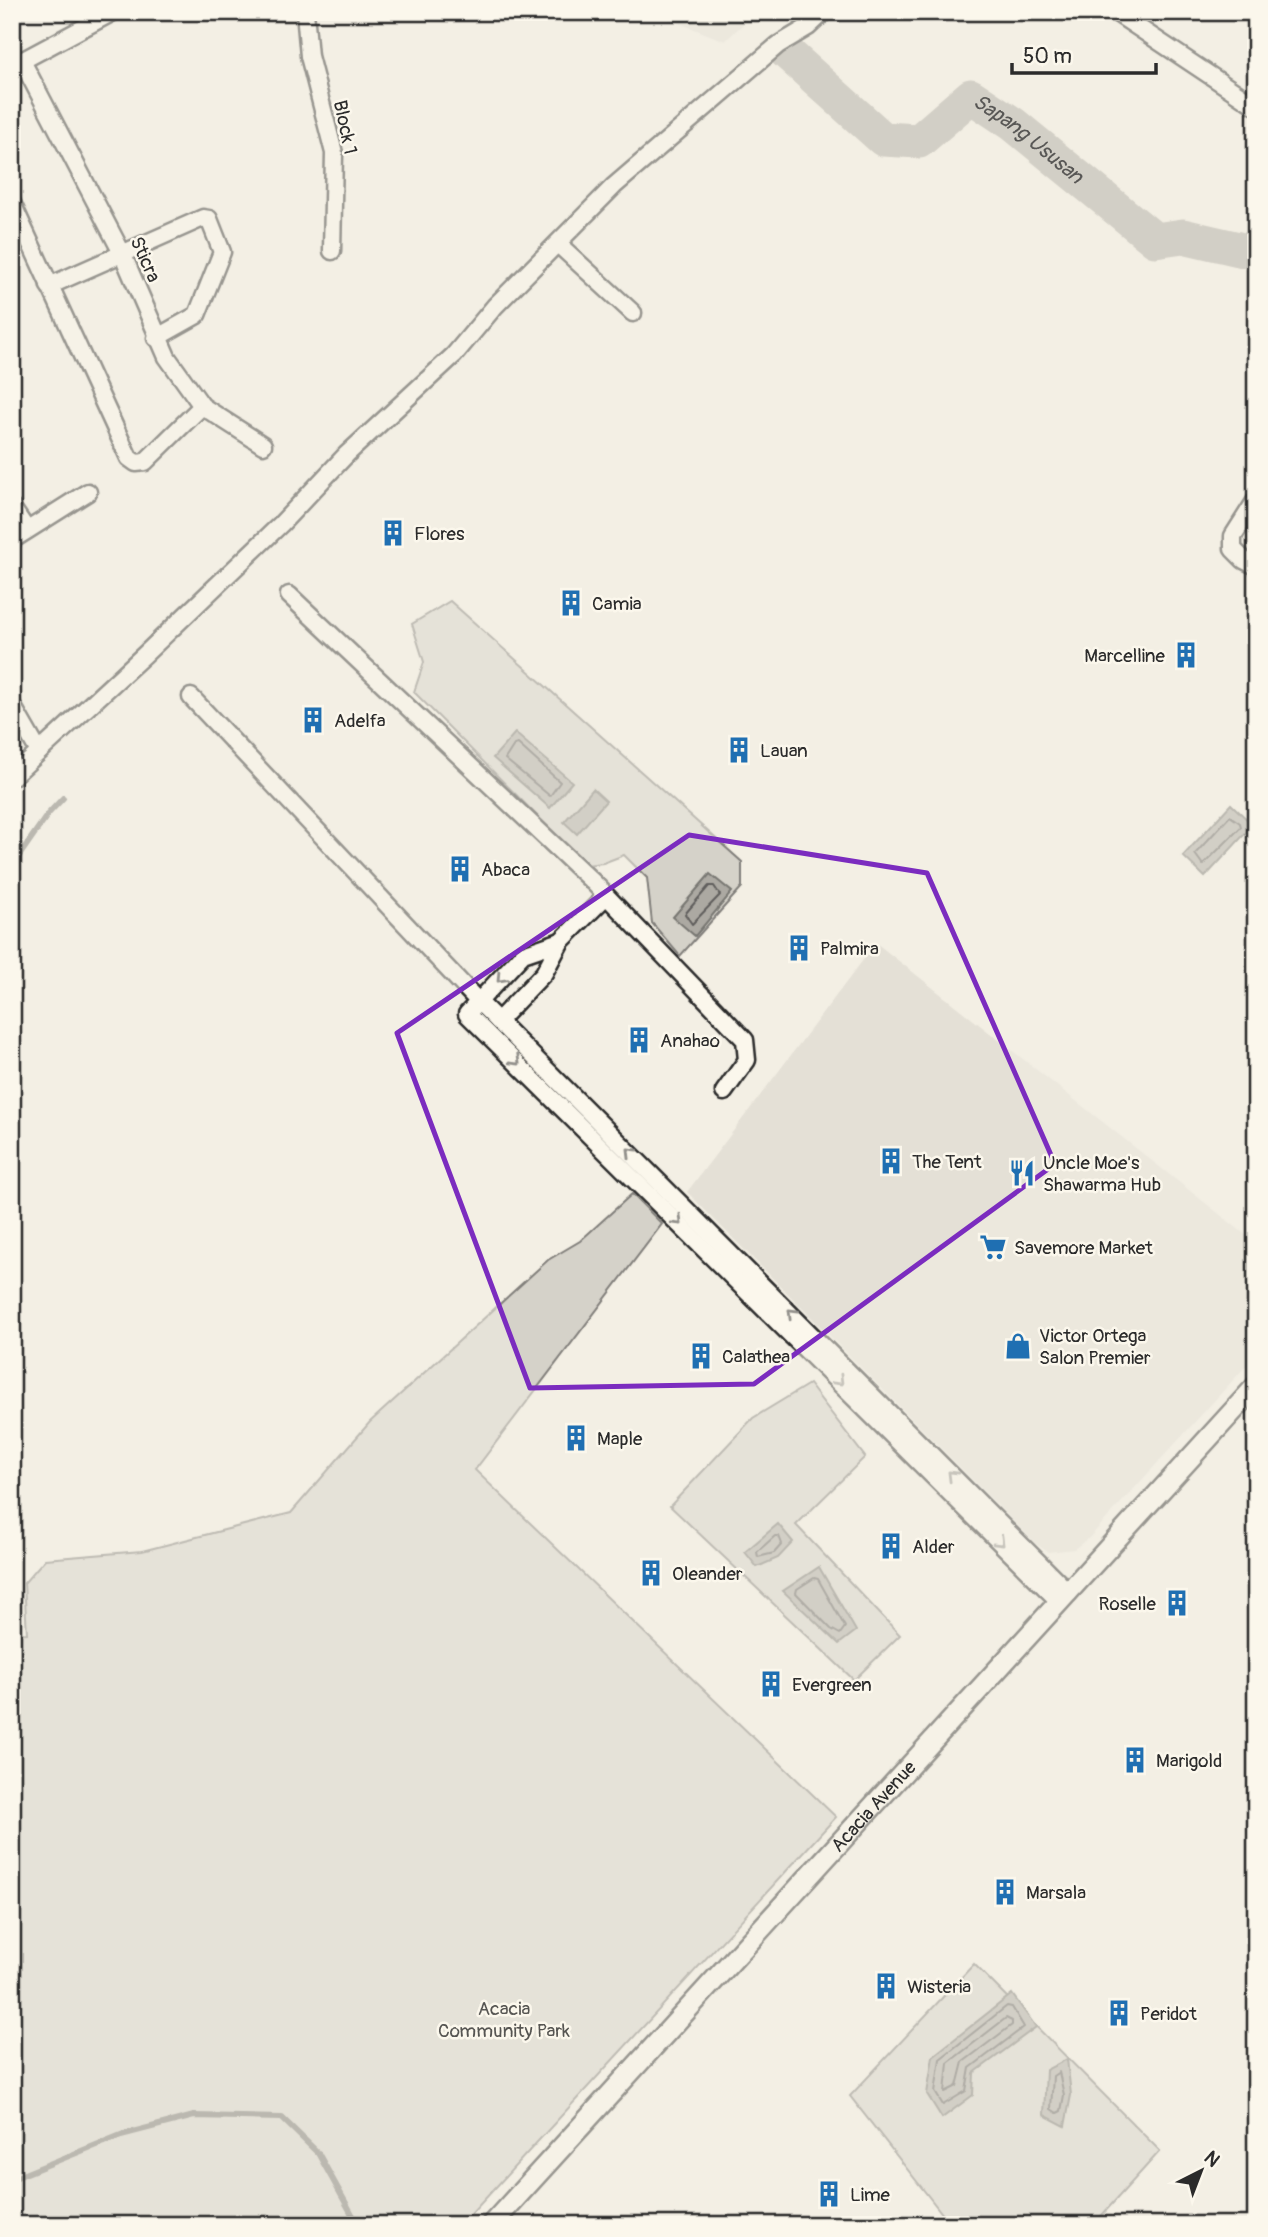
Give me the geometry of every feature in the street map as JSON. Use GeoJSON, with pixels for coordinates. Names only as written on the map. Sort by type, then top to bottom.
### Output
{"type":"FeatureCollection","features":[{"type":"Feature","properties":{"kind":"street"},"geometry":{"type":"LineString","coordinates":[[17,63],[113,12]]}},
{"type":"Feature","properties":{"kind":"street","name":"Block 1"},"geometry":{"type":"LineString","coordinates":[[305,12],[309,56],[334,152],[332,251]]}},
{"type":"Feature","properties":{"kind":"street"},"geometry":{"type":"LineString","coordinates":[[12,777],[281,524],[347,454],[454,355],[495,306],[657,148],[778,45],[808,27],[824,12]]}},
{"type":"Feature","properties":{"kind":"street"},"geometry":{"type":"LineString","coordinates":[[1115,12],[1256,106]]}},
{"type":"Feature","properties":{"kind":"street","name":"Sticra"},"geometry":{"type":"LineString","coordinates":[[17,63],[122,253],[156,338],[167,357],[202,406],[263,445]]}},
{"type":"Feature","properties":{"kind":"street"},"geometry":{"type":"LineString","coordinates":[[12,203],[129,458],[136,463],[145,462],[202,406]]}},
{"type":"Feature","properties":{"kind":"street"},"geometry":{"type":"LineString","coordinates":[[49,286],[203,218],[209,219],[222,252],[197,315],[156,338]]}},
{"type":"Feature","properties":{"kind":"street"},"geometry":{"type":"LineString","coordinates":[[558,244],[633,313]]}},
{"type":"Feature","properties":{"kind":"street"},"geometry":{"type":"LineString","coordinates":[[12,540],[88,492]]}},
{"type":"Feature","properties":{"kind":"street"},"geometry":{"type":"LineString","coordinates":[[1256,500],[1233,536],[1233,549],[1244,561],[1256,566]]}},
{"type":"Feature","properties":{"kind":"street"},"geometry":{"type":"LineString","coordinates":[[12,508],[27,530]]}},
{"type":"Feature","properties":{"kind":"street"},"geometry":{"type":"LineString","coordinates":[[289,595],[606,896],[745,1040],[747,1060],[724,1092]]}},
{"type":"Feature","properties":{"kind":"street"},"geometry":{"type":"LineString","coordinates":[[191,696],[478,1001],[806,1338],[1065,1598]]}},
{"type":"Feature","properties":{"kind":"street"},"geometry":{"type":"LineString","coordinates":[[12,705],[39,752]]}},
{"type":"Feature","properties":{"kind":"street"},"geometry":{"type":"LineString","coordinates":[[498,1021],[544,973],[561,942],[606,896]]}},
{"type":"Feature","properties":{"kind":"street"},"geometry":{"type":"LineString","coordinates":[[561,942],[523,954],[467,1014],[806,1338]]}},
{"type":"Feature","properties":{"kind":"street","name":"Acacia Avenue"},"geometry":{"type":"LineString","coordinates":[[491,2225],[1256,1386]]}},
{"type":"Feature","properties":{"kind":"highlighted area"},"geometry":{"type":"Polygon","coordinates":[[[689,835],[927,873],[1055,1164],[754,1384],[530,1388],[397,1033],[689,835]]]}},
{"type":"Feature","properties":{"kind":"shaded area"},"geometry":{"type":"Polygon","coordinates":[[[651,12],[756,12],[725,41],[651,12]]]}},
{"type":"Feature","properties":{"kind":"shaded area"},"geometry":{"type":"Polygon","coordinates":[[[876,943],[1256,1243],[1256,1355],[1089,1538],[1074,1549],[1048,1552],[1036,1544],[687,1192],[876,943]]]}},
{"type":"Feature","properties":{"kind":"green space"},"geometry":{"type":"Polygon","coordinates":[[[450,601],[742,862],[742,887],[680,956],[652,923],[647,878],[624,855],[603,863],[586,865],[414,692],[424,662],[412,624],[450,601]]]}},
{"type":"Feature","properties":{"kind":"green space","name":"Acacia Community Park"},"geometry":{"type":"Polygon","coordinates":[[[632,1194],[662,1224],[475,1470],[836,1817],[461,2225],[12,2225],[12,1634],[27,1633],[24,1583],[45,1559],[142,1551],[291,1513],[370,1422],[548,1260],[580,1241],[632,1194]]]}},
{"type":"Feature","properties":{"kind":"green space"},"geometry":{"type":"Polygon","coordinates":[[[809,1384],[865,1457],[796,1525],[900,1635],[854,1680],[670,1506],[753,1418],[809,1384]]]}},
{"type":"Feature","properties":{"kind":"green space"},"geometry":{"type":"Polygon","coordinates":[[[974,1964],[1160,2151],[1093,2225],[951,2225],[850,2096],[974,1964]]]}},
{"type":"Feature","properties":{"kind":"water"},"geometry":{"type":"Polygon","coordinates":[[[515,733],[572,782],[550,808],[493,758],[515,733]]]}},
{"type":"Feature","properties":{"kind":"water"},"geometry":{"type":"Polygon","coordinates":[[[593,789],[606,801],[577,834],[564,822],[593,789]]]}},
{"type":"Feature","properties":{"kind":"water"},"geometry":{"type":"Polygon","coordinates":[[[1231,804],[1253,825],[1205,877],[1183,856],[1231,804]]]}},
{"type":"Feature","properties":{"kind":"water"},"geometry":{"type":"Polygon","coordinates":[[[710,874],[732,892],[695,936],[673,917],[710,874]]]}},
{"type":"Feature","properties":{"kind":"water"},"geometry":{"type":"Polygon","coordinates":[[[778,1524],[793,1542],[778,1558],[757,1567],[745,1552],[778,1524]]]}},
{"type":"Feature","properties":{"kind":"water"},"geometry":{"type":"Polygon","coordinates":[[[819,1567],[856,1631],[839,1644],[783,1591],[819,1567]]]}},
{"type":"Feature","properties":{"kind":"water"},"geometry":{"type":"Polygon","coordinates":[[[1012,1994],[1036,2027],[974,2073],[973,2095],[942,2118],[927,2094],[933,2056],[1012,1994]]]}},
{"type":"Feature","properties":{"kind":"water"},"geometry":{"type":"Polygon","coordinates":[[[1067,2059],[1071,2095],[1065,2126],[1044,2115],[1046,2070],[1067,2059]]]}},
{"type":"Feature","properties":{"kind":"waterway","name":"Sapang Ususan"},"geometry":{"type":"LineString","coordinates":[[785,51],[883,139],[919,141],[971,96],[1013,124],[1155,240],[1183,236],[1256,253]]}},
{"type":"Feature","properties":{"kind":"waterway"},"geometry":{"type":"LineString","coordinates":[[12,866],[48,814],[63,798]]}},
{"type":"Feature","properties":{"kind":"waterway"},"geometry":{"type":"LineString","coordinates":[[12,2179],[121,2135],[194,2116],[282,2118],[318,2153],[358,2225]]}},
{"type":"Feature","properties":{"kind":"place","name":"Flores"},"geometry":{"type":"Point","coordinates":[393,533]}},
{"type":"Feature","properties":{"kind":"place","name":"Camia"},"geometry":{"type":"Point","coordinates":[571,603]}},
{"type":"Feature","properties":{"kind":"place","name":"Marcelline"},"geometry":{"type":"Point","coordinates":[1186,655]}},
{"type":"Feature","properties":{"kind":"place","name":"Adelfa"},"geometry":{"type":"Point","coordinates":[313,720]}},
{"type":"Feature","properties":{"kind":"place","name":"Lauan"},"geometry":{"type":"Point","coordinates":[739,750]}},
{"type":"Feature","properties":{"kind":"place","name":"Abaca"},"geometry":{"type":"Point","coordinates":[460,869]}},
{"type":"Feature","properties":{"kind":"place","name":"Palmira"},"geometry":{"type":"Point","coordinates":[799,948]}},
{"type":"Feature","properties":{"kind":"place","name":"Anahao"},"geometry":{"type":"Point","coordinates":[639,1040]}},
{"type":"Feature","properties":{"kind":"place","name":"The Tent"},"geometry":{"type":"Point","coordinates":[891,1161]}},
{"type":"Feature","properties":{"kind":"place","name":"Uncle Moe's Shawarma Hub"},"geometry":{"type":"Point","coordinates":[1022,1173]}},
{"type":"Feature","properties":{"kind":"place","name":"Savemore Market"},"geometry":{"type":"Point","coordinates":[993,1247]}},
{"type":"Feature","properties":{"kind":"place","name":"Victor Ortega Salon Premier"},"geometry":{"type":"Point","coordinates":[1018,1346]}},
{"type":"Feature","properties":{"kind":"place","name":"Calathea"},"geometry":{"type":"Point","coordinates":[701,1356]}},
{"type":"Feature","properties":{"kind":"place","name":"Maple"},"geometry":{"type":"Point","coordinates":[576,1438]}},
{"type":"Feature","properties":{"kind":"place","name":"Alder"},"geometry":{"type":"Point","coordinates":[891,1546]}},
{"type":"Feature","properties":{"kind":"place","name":"Oleander"},"geometry":{"type":"Point","coordinates":[651,1573]}},
{"type":"Feature","properties":{"kind":"place","name":"Roselle"},"geometry":{"type":"Point","coordinates":[1177,1603]}},
{"type":"Feature","properties":{"kind":"place","name":"Evergreen"},"geometry":{"type":"Point","coordinates":[771,1684]}},
{"type":"Feature","properties":{"kind":"place","name":"Marigold"},"geometry":{"type":"Point","coordinates":[1135,1760]}},
{"type":"Feature","properties":{"kind":"place","name":"Marsala"},"geometry":{"type":"Point","coordinates":[1005,1892]}},
{"type":"Feature","properties":{"kind":"place","name":"Wisteria"},"geometry":{"type":"Point","coordinates":[886,1986]}},
{"type":"Feature","properties":{"kind":"place","name":"Peridot"},"geometry":{"type":"Point","coordinates":[1119,2013]}},
{"type":"Feature","properties":{"kind":"place","name":"Lime"},"geometry":{"type":"Point","coordinates":[829,2194]}}]}
